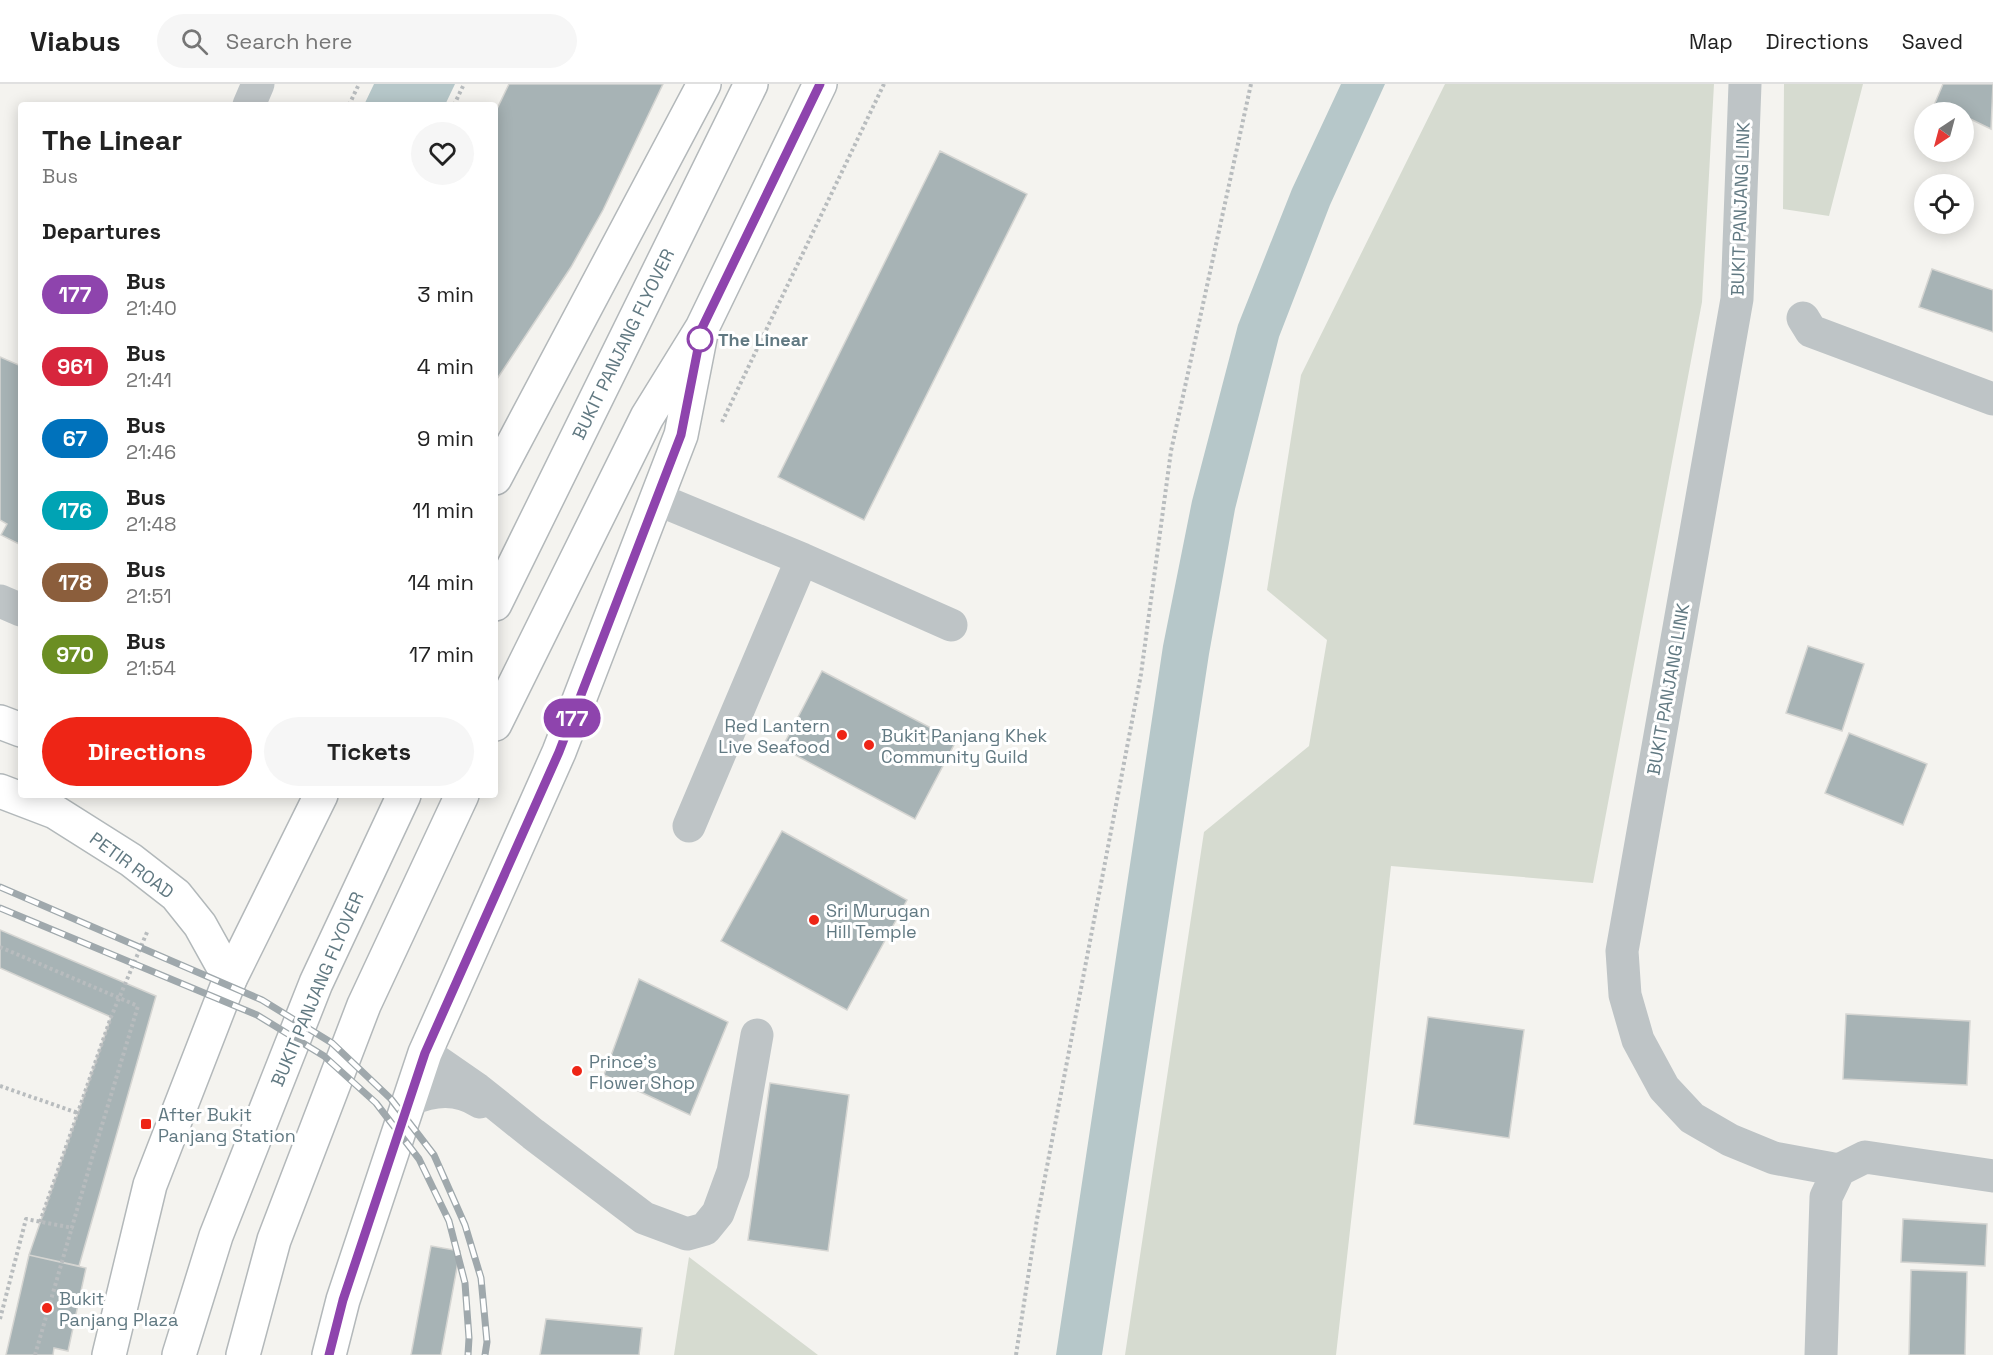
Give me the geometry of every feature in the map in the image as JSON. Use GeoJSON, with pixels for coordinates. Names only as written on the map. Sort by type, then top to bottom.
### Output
{"type":"FeatureCollection","features":[{"type":"Feature","properties":{"kind":"main road"},"geometry":{"type":"LineString","coordinates":[[498,472],[705,84]]}},
{"type":"Feature","properties":{"kind":"main road","name":"BUKIT PANJANG FLYOVER"},"geometry":{"type":"LineString","coordinates":[[498,598],[752,84]]}},
{"type":"Feature","properties":{"kind":"main road"},"geometry":{"type":"LineString","coordinates":[[498,717],[647,417],[702,328],[820,84]]}},
{"type":"Feature","properties":{"kind":"main road"},"geometry":{"type":"LineString","coordinates":[[329,1355],[343,1300],[425,1053],[559,752],[681,435],[702,328]]}},
{"type":"Feature","properties":{"kind":"main road"},"geometry":{"type":"LineString","coordinates":[[0,722],[18,729]]}},
{"type":"Feature","properties":{"kind":"main road","name":"PETIR ROAD"},"geometry":{"type":"LineString","coordinates":[[0,791],[18,798]]}},
{"type":"Feature","properties":{"kind":"main road","name":"PETIR ROAD"},"geometry":{"type":"LineString","coordinates":[[18,798],[55,812],[131,860],[176,895],[200,925],[230,979]]}},
{"type":"Feature","properties":{"kind":"main road"},"geometry":{"type":"LineString","coordinates":[[110,1355],[150,1185],[230,979],[320,798]]}},
{"type":"Feature","properties":{"kind":"main road","name":"BUKIT PANJANG FLYOVER"},"geometry":{"type":"LineString","coordinates":[[179,1355],[216,1236],[308,1003],[403,798]]}},
{"type":"Feature","properties":{"kind":"main road"},"geometry":{"type":"LineString","coordinates":[[243,1355],[274,1240],[364,1005],[461,798]]}},
{"type":"Feature","properties":{"kind":"street"},"geometry":{"type":"LineString","coordinates":[[250,102],[258,84]]}},
{"type":"Feature","properties":{"kind":"street","name":"BUKIT PANJANG LINK"},"geometry":{"type":"LineString","coordinates":[[1745,84],[1737,299],[1622,951],[1625,995],[1638,1040],[1664,1088],[1692,1118],[1730,1140],[1774,1158],[1839,1170]]}},
{"type":"Feature","properties":{"kind":"street"},"geometry":{"type":"LineString","coordinates":[[1803,318],[1811,331],[1993,399]]}},
{"type":"Feature","properties":{"kind":"street"},"geometry":{"type":"LineString","coordinates":[[657,499],[802,559],[951,625]]}},
{"type":"Feature","properties":{"kind":"street"},"geometry":{"type":"LineString","coordinates":[[689,826],[802,559]]}},
{"type":"Feature","properties":{"kind":"street"},"geometry":{"type":"LineString","coordinates":[[0,601],[18,609]]}},
{"type":"Feature","properties":{"kind":"street"},"geometry":{"type":"LineString","coordinates":[[425,1053],[477,1089],[644,1218],[687,1234],[705,1229],[718,1213],[733,1172],[757,1035]]}},
{"type":"Feature","properties":{"kind":"street"},"geometry":{"type":"LineString","coordinates":[[409,1100],[437,1091],[461,1094],[474,1098],[533,1134]]}},
{"type":"Feature","properties":{"kind":"street"},"geometry":{"type":"LineString","coordinates":[[1821,1355],[1826,1197],[1839,1170],[1865,1157],[1993,1176]]}},
{"type":"Feature","properties":{"kind":"path"},"geometry":{"type":"LineString","coordinates":[[350,102],[359,84]]}},
{"type":"Feature","properties":{"kind":"path"},"geometry":{"type":"LineString","coordinates":[[455,102],[464,84]]}},
{"type":"Feature","properties":{"kind":"path"},"geometry":{"type":"LineString","coordinates":[[718,430],[884,84]]}},
{"type":"Feature","properties":{"kind":"path"},"geometry":{"type":"LineString","coordinates":[[1016,1355],[1037,1219],[1141,674],[1171,451],[1251,84]]}},
{"type":"Feature","properties":{"kind":"path"},"geometry":{"type":"LineString","coordinates":[[40,1222],[111,1017],[148,930]]}},
{"type":"Feature","properties":{"kind":"path"},"geometry":{"type":"LineString","coordinates":[[0,947],[138,1006],[35,1355]]}},
{"type":"Feature","properties":{"kind":"path"},"geometry":{"type":"LineString","coordinates":[[0,1086],[78,1113]]}},
{"type":"Feature","properties":{"kind":"path"},"geometry":{"type":"LineString","coordinates":[[0,1319],[26,1220],[73,1228]]}},
{"type":"Feature","properties":{"kind":"shaded area"},"geometry":{"type":"Polygon","coordinates":[[[374,84],[455,84],[446,102],[365,102],[374,84]]]}},
{"type":"Feature","properties":{"kind":"shaded area"},"geometry":{"type":"Polygon","coordinates":[[[1341,84],[1385,84],[1330,205],[1279,337],[1235,509],[1209,654],[1102,1355],[1056,1355],[1163,646],[1192,501],[1238,325],[1292,189],[1341,84]]]}},
{"type":"Feature","properties":{"kind":"shaded area"},"geometry":{"type":"Polygon","coordinates":[[[1445,84],[1714,84],[1702,302],[1593,883],[1391,866],[1336,1355],[1125,1355],[1204,832],[1309,746],[1327,640],[1267,590],[1301,375],[1445,84]]]}},
{"type":"Feature","properties":{"kind":"shaded area"},"geometry":{"type":"Polygon","coordinates":[[[1784,84],[1863,84],[1829,216],[1783,209],[1784,84]]]}},
{"type":"Feature","properties":{"kind":"shaded area"},"geometry":{"type":"Polygon","coordinates":[[[689,1257],[818,1355],[674,1355],[689,1257]]]}},
{"type":"Feature","properties":{"kind":"building"},"geometry":{"type":"Polygon","coordinates":[[[509,84],[663,84],[603,210],[571,267],[498,377],[498,107],[509,84]]]}},
{"type":"Feature","properties":{"kind":"building"},"geometry":{"type":"Polygon","coordinates":[[[1943,84],[1993,84],[1991,129],[1974,121],[1974,102],[1935,102],[1943,84]]]}},
{"type":"Feature","properties":{"kind":"building"},"geometry":{"type":"Polygon","coordinates":[[[940,151],[1027,194],[864,520],[778,477],[940,151]]]}},
{"type":"Feature","properties":{"kind":"building"},"geometry":{"type":"Polygon","coordinates":[[[1932,269],[1993,290],[1993,332],[1919,307],[1932,269]]]}},
{"type":"Feature","properties":{"kind":"building"},"geometry":{"type":"Polygon","coordinates":[[[0,357],[18,365],[18,544],[1,535],[7,524],[0,520],[0,357]]]}},
{"type":"Feature","properties":{"kind":"building"},"geometry":{"type":"Polygon","coordinates":[[[1808,646],[1864,664],[1842,731],[1786,713],[1808,646]]]}},
{"type":"Feature","properties":{"kind":"building","name":"Bukit Panjang Khek Community Guild"},"geometry":{"type":"Polygon","coordinates":[[[822,671],[956,741],[915,819],[782,748],[822,671]]]}},
{"type":"Feature","properties":{"kind":"building"},"geometry":{"type":"Polygon","coordinates":[[[1849,733],[1927,764],[1903,825],[1825,793],[1849,733]]]}},
{"type":"Feature","properties":{"kind":"building","name":"Sri Murugan Hill Temple"},"geometry":{"type":"Polygon","coordinates":[[[782,831],[907,900],[847,1010],[721,941],[782,831]]]}},
{"type":"Feature","properties":{"kind":"building"},"geometry":{"type":"Polygon","coordinates":[[[0,930],[156,996],[79,1266],[29,1255],[111,1017],[0,968],[0,930]]]}},
{"type":"Feature","properties":{"kind":"building"},"geometry":{"type":"Polygon","coordinates":[[[639,979],[728,1022],[690,1115],[604,1075],[639,979]]]}},
{"type":"Feature","properties":{"kind":"building"},"geometry":{"type":"Polygon","coordinates":[[[1846,1014],[1970,1021],[1967,1085],[1843,1079],[1846,1014]]]}},
{"type":"Feature","properties":{"kind":"building"},"geometry":{"type":"Polygon","coordinates":[[[1428,1017],[1524,1030],[1509,1138],[1414,1124],[1428,1017]]]}},
{"type":"Feature","properties":{"kind":"building"},"geometry":{"type":"Polygon","coordinates":[[[770,1083],[849,1095],[828,1251],[748,1240],[770,1083]]]}},
{"type":"Feature","properties":{"kind":"building"},"geometry":{"type":"Polygon","coordinates":[[[1903,1219],[1987,1224],[1985,1266],[1901,1262],[1903,1219]]]}},
{"type":"Feature","properties":{"kind":"building"},"geometry":{"type":"Polygon","coordinates":[[[431,1246],[460,1251],[441,1355],[411,1355],[431,1246]]]}},
{"type":"Feature","properties":{"kind":"building","name":"Bukit Panjang Plaza"},"geometry":{"type":"Polygon","coordinates":[[[29,1255],[86,1268],[68,1351],[54,1348],[53,1355],[6,1355],[29,1255]]]}},
{"type":"Feature","properties":{"kind":"building"},"geometry":{"type":"Polygon","coordinates":[[[1911,1270],[1967,1272],[1965,1355],[1909,1355],[1911,1270]]]}},
{"type":"Feature","properties":{"kind":"building"},"geometry":{"type":"Polygon","coordinates":[[[546,1319],[642,1328],[639,1355],[540,1355],[546,1319]]]}},
{"type":"Feature","properties":{"kind":"railway"},"geometry":{"type":"LineString","coordinates":[[0,887],[262,1000],[332,1043],[391,1099],[434,1155],[465,1225],[481,1278],[487,1342],[485,1355]]}},
{"type":"Feature","properties":{"kind":"railway"},"geometry":{"type":"LineString","coordinates":[[0,908],[257,1015],[324,1056],[376,1103],[419,1159],[449,1221],[465,1283],[468,1355]]}},
{"type":"Feature","properties":{"kind":"bus line","name":"177"},"geometry":{"type":"LineString","coordinates":[[329,1355],[343,1300],[425,1053],[559,752],[681,435],[702,328],[820,84]]}},
{"type":"Feature","properties":{"kind":"place","name":"The Linear"},"geometry":{"type":"Point","coordinates":[700,339]}},
{"type":"Feature","properties":{"kind":"place","name":"Red Lantern Live Seafood"},"geometry":{"type":"Point","coordinates":[842,735]}},
{"type":"Feature","properties":{"kind":"place","name":"Bukit Panjang Khek Community Guild"},"geometry":{"type":"Point","coordinates":[869,745]}},
{"type":"Feature","properties":{"kind":"place","name":"Sri Murugan Hill Temple"},"geometry":{"type":"Point","coordinates":[814,920]}},
{"type":"Feature","properties":{"kind":"place","name":"Prince's Flower Shop"},"geometry":{"type":"Point","coordinates":[577,1071]}},
{"type":"Feature","properties":{"kind":"place","name":"After Bukit Panjang Station"},"geometry":{"type":"Point","coordinates":[146,1124]}},
{"type":"Feature","properties":{"kind":"place","name":"Bukit Panjang Plaza"},"geometry":{"type":"Point","coordinates":[47,1308]}}]}
